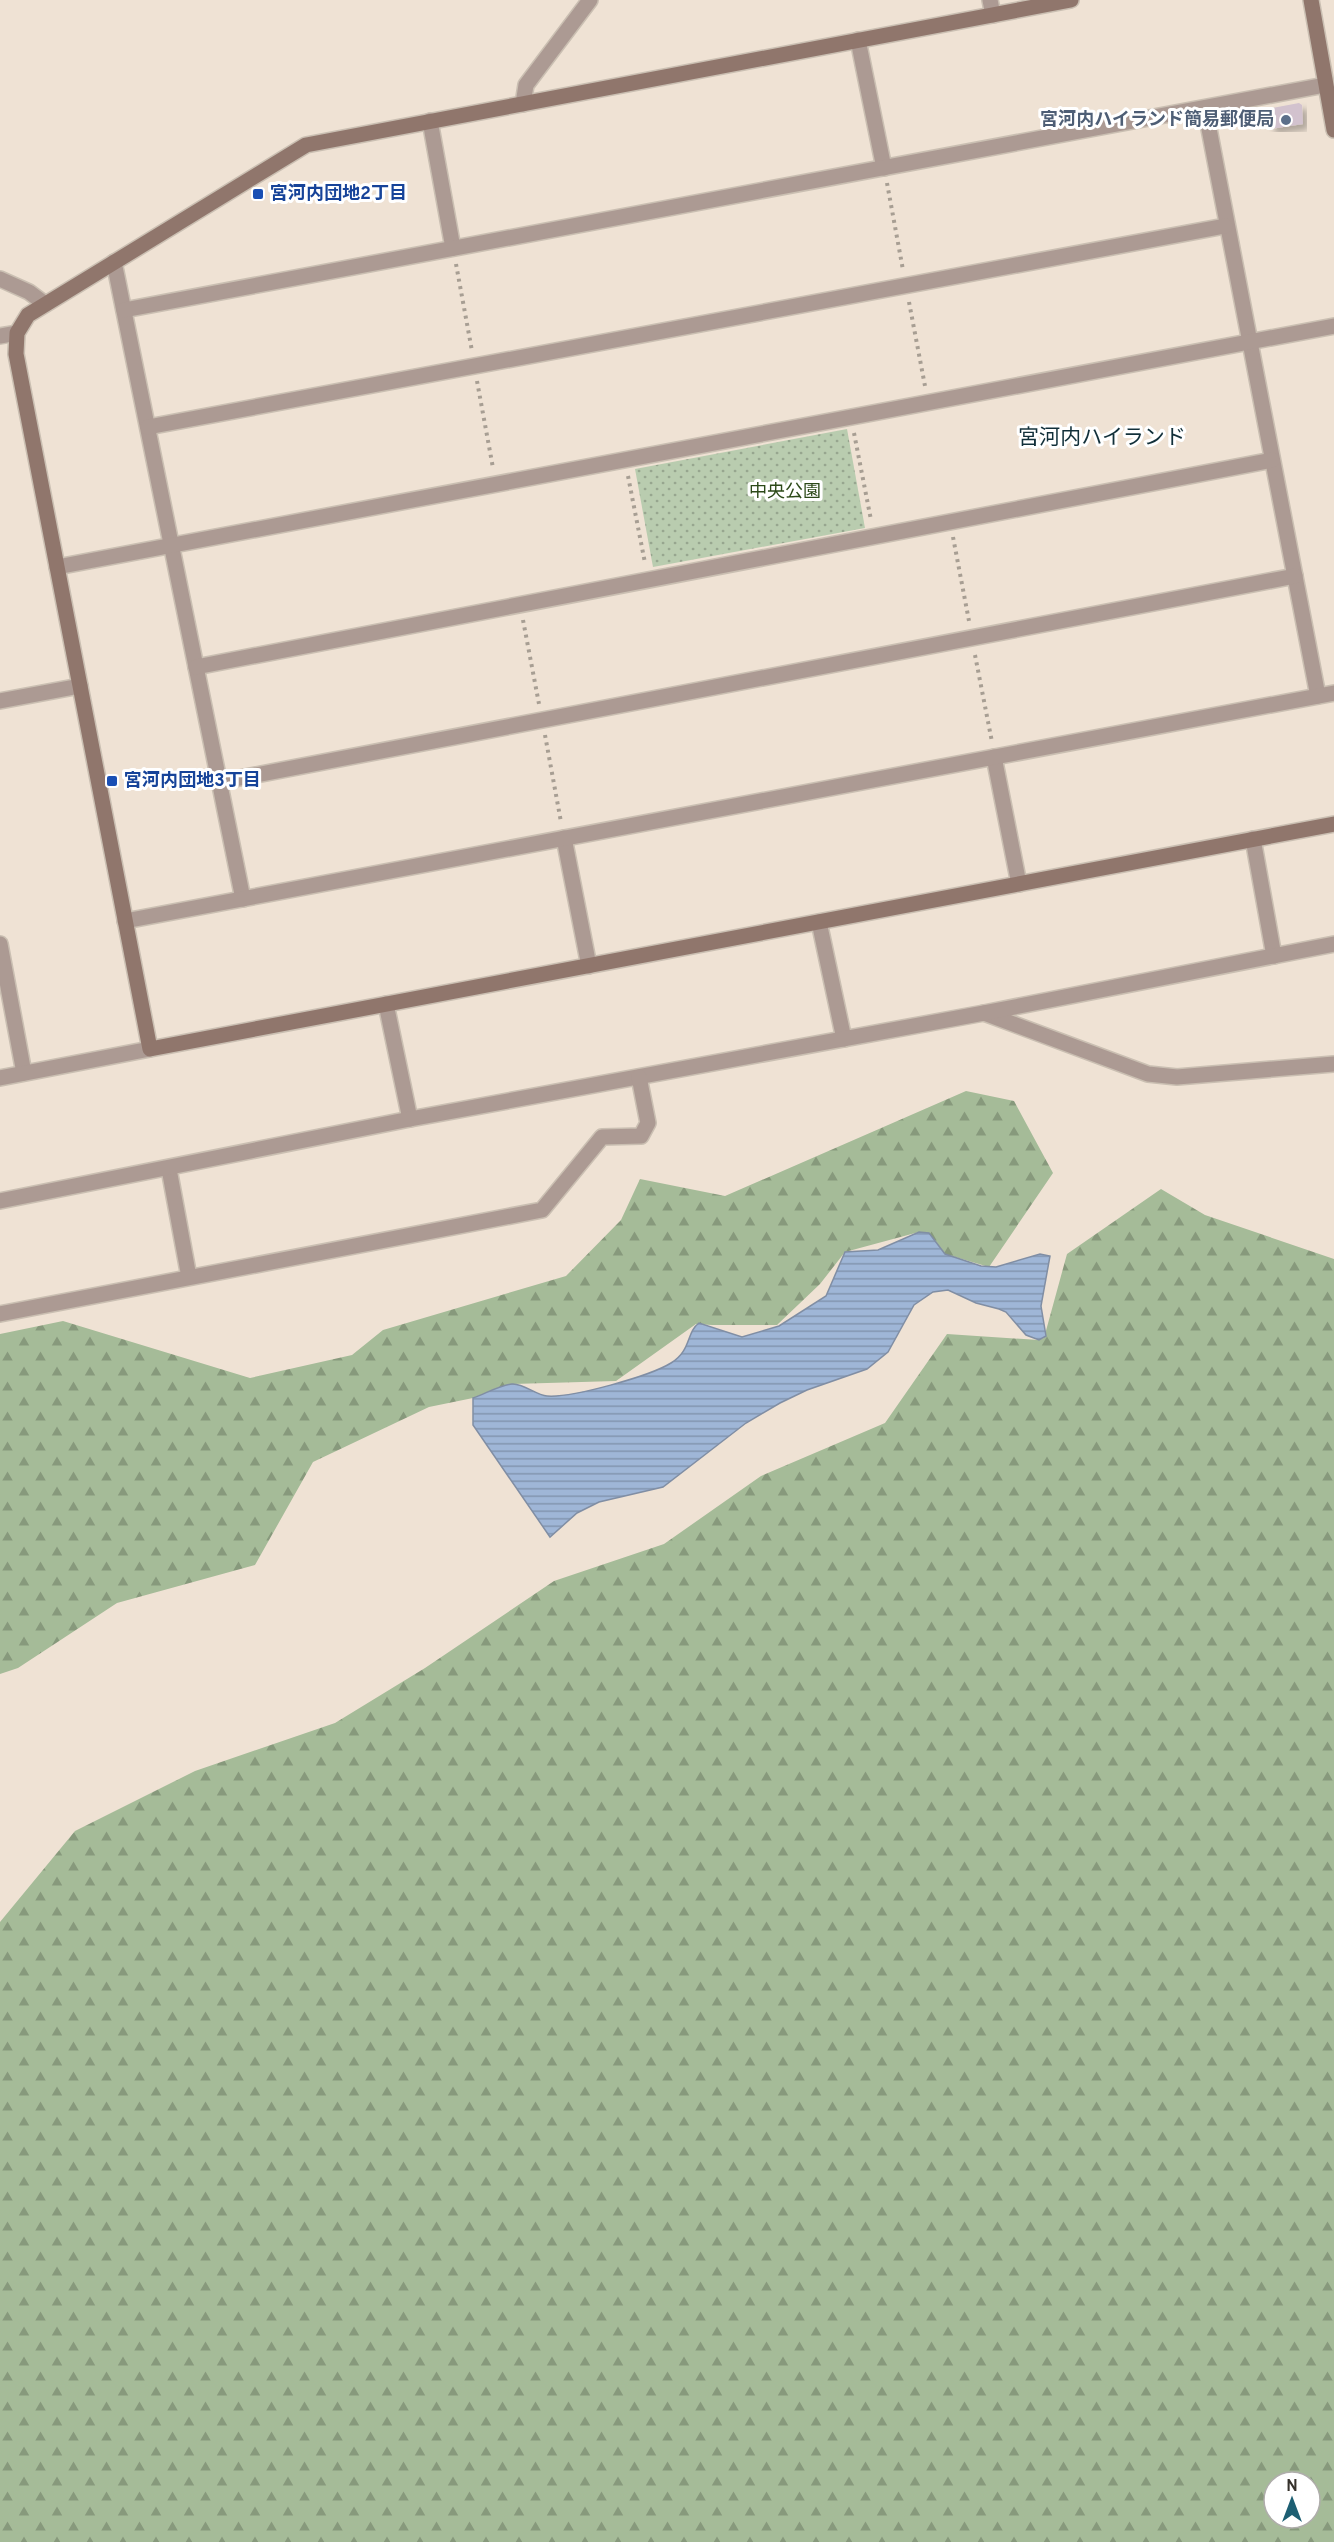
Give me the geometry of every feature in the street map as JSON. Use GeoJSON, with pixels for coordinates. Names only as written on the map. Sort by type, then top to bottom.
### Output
{"type":"FeatureCollection","features":[{"type":"Feature","properties":{"kind":"street"},"geometry":{"type":"LineString","coordinates":[[523,104],[526,85],[590,0]]}},
{"type":"Feature","properties":{"kind":"street"},"geometry":{"type":"LineString","coordinates":[[150,1049],[16,354],[17,333],[28,315],[306,145],[858,40],[991,7],[1071,0]]}},
{"type":"Feature","properties":{"kind":"street"},"geometry":{"type":"LineString","coordinates":[[1311,0],[1334,130]]}},
{"type":"Feature","properties":{"kind":"street"},"geometry":{"type":"LineString","coordinates":[[858,40],[884,168]]}},
{"type":"Feature","properties":{"kind":"street"},"geometry":{"type":"LineString","coordinates":[[124,310],[1325,86]]}},
{"type":"Feature","properties":{"kind":"street"},"geometry":{"type":"LineString","coordinates":[[1205,108],[1225,226],[1318,696]]}},
{"type":"Feature","properties":{"kind":"street"},"geometry":{"type":"LineString","coordinates":[[430,121],[453,248]]}},
{"type":"Feature","properties":{"kind":"street"},"geometry":{"type":"LineString","coordinates":[[147,427],[1225,226]]}},
{"type":"Feature","properties":{"kind":"street"},"geometry":{"type":"LineString","coordinates":[[114,262],[243,898]]}},
{"type":"Feature","properties":{"kind":"street"},"geometry":{"type":"LineString","coordinates":[[0,279],[29,292],[45,304]]}},
{"type":"Feature","properties":{"kind":"street"},"geometry":{"type":"LineString","coordinates":[[57,567],[1334,326]]}},
{"type":"Feature","properties":{"kind":"street"},"geometry":{"type":"LineString","coordinates":[[0,336],[17,333]]}},
{"type":"Feature","properties":{"kind":"street"},"geometry":{"type":"LineString","coordinates":[[196,667],[1272,460]]}},
{"type":"Feature","properties":{"kind":"street"},"geometry":{"type":"LineString","coordinates":[[219,782],[1295,576]]}},
{"type":"Feature","properties":{"kind":"street"},"geometry":{"type":"LineString","coordinates":[[0,701],[80,686]]}},
{"type":"Feature","properties":{"kind":"street"},"geometry":{"type":"LineString","coordinates":[[125,921],[1334,693]]}},
{"type":"Feature","properties":{"kind":"street"},"geometry":{"type":"LineString","coordinates":[[994,757],[1019,884]]}},
{"type":"Feature","properties":{"kind":"street"},"geometry":{"type":"LineString","coordinates":[[0,1078],[1334,824]]}},
{"type":"Feature","properties":{"kind":"street"},"geometry":{"type":"LineString","coordinates":[[564,838],[589,966]]}},
{"type":"Feature","properties":{"kind":"street"},"geometry":{"type":"LineString","coordinates":[[1253,839],[1274,956]]}},
{"type":"Feature","properties":{"kind":"street"},"geometry":{"type":"LineString","coordinates":[[819,922],[844,1039]]}},
{"type":"Feature","properties":{"kind":"street"},"geometry":{"type":"LineString","coordinates":[[0,944],[24,1073]]}},
{"type":"Feature","properties":{"kind":"street"},"geometry":{"type":"LineString","coordinates":[[0,1201],[410,1119],[984,1013],[1334,944]]}},
{"type":"Feature","properties":{"kind":"street"},"geometry":{"type":"LineString","coordinates":[[386,1004],[410,1119]]}},
{"type":"Feature","properties":{"kind":"street"},"geometry":{"type":"LineString","coordinates":[[984,1013],[1148,1074],[1177,1077],[1334,1064]]}},
{"type":"Feature","properties":{"kind":"street"},"geometry":{"type":"LineString","coordinates":[[0,1314],[542,1210],[603,1137],[641,1136],[648,1123],[639,1077]]}},
{"type":"Feature","properties":{"kind":"street"},"geometry":{"type":"LineString","coordinates":[[169,1169],[189,1277]]}},
{"type":"Feature","properties":{"kind":"path"},"geometry":{"type":"LineString","coordinates":[[884,168],[904,276]]}},
{"type":"Feature","properties":{"kind":"path"},"geometry":{"type":"LineString","coordinates":[[453,248],[472,356]]}},
{"type":"Feature","properties":{"kind":"path"},"geometry":{"type":"LineString","coordinates":[[908,298],[928,403]]}},
{"type":"Feature","properties":{"kind":"path"},"geometry":{"type":"LineString","coordinates":[[477,380],[496,484]]}},
{"type":"Feature","properties":{"kind":"path"},"geometry":{"type":"LineString","coordinates":[[851,417],[874,537]]}},
{"type":"Feature","properties":{"kind":"path"},"geometry":{"type":"LineString","coordinates":[[626,460],[648,580]]}},
{"type":"Feature","properties":{"kind":"green space","name":"中央公園"},"geometry":{"type":"Polygon","coordinates":[[[847,429],[865,528],[653,567],[635,469],[847,429]]]}},
{"type":"Feature","properties":{"kind":"green space"},"geometry":{"type":"Polygon","coordinates":[[[966,1091],[1014,1101],[1053,1173],[989,1267],[945,1254],[932,1237],[919,1232],[845,1252],[820,1284],[777,1325],[696,1324],[616,1381],[513,1384],[473,1398],[429,1407],[313,1462],[255,1565],[117,1603],[18,1668],[0,1674],[0,1334],[63,1321],[250,1378],[352,1355],[383,1330],[566,1276],[621,1220],[640,1179],[725,1196],[966,1091]]]}},
{"type":"Feature","properties":{"kind":"green space"},"geometry":{"type":"Polygon","coordinates":[[[1161,1189],[1205,1215],[1334,1259],[1334,2542],[0,2542],[0,1922],[75,1831],[195,1771],[335,1723],[425,1668],[554,1581],[664,1544],[761,1476],[885,1423],[947,1334],[1039,1340],[1044,1338],[1067,1254],[1161,1189]]]}},
{"type":"Feature","properties":{"kind":"water"},"geometry":{"type":"Polygon","coordinates":[[[919,1232],[929,1233],[945,1254],[981,1266],[996,1267],[1040,1254],[1050,1256],[1041,1306],[1046,1336],[1039,1340],[1026,1335],[1006,1312],[999,1309],[976,1303],[948,1290],[933,1292],[914,1305],[888,1352],[867,1369],[807,1390],[780,1403],[746,1423],[663,1487],[599,1502],[577,1513],[550,1537],[473,1425],[473,1398],[503,1386],[516,1384],[547,1396],[574,1394],[646,1374],[671,1363],[682,1353],[692,1331],[699,1323],[742,1337],[779,1326],[826,1296],[845,1252],[878,1250],[919,1232]]]}},
{"type":"Feature","properties":{"kind":"building","name":"宮河内ハイランド簡易郵便局"},"geometry":{"type":"Polygon","coordinates":[[[1299,103],[1302,105],[1303,124],[1270,129],[1267,109],[1299,103]]]}},
{"type":"Feature","properties":{"kind":"place","name":"宮河内ハイランド簡易郵便局"},"geometry":{"type":"Point","coordinates":[1286,120]}},
{"type":"Feature","properties":{"kind":"place","name":"宮河内団地2丁目"},"geometry":{"type":"Point","coordinates":[258,194]}},
{"type":"Feature","properties":{"kind":"place","name":"宮河内団地3丁目"},"geometry":{"type":"Point","coordinates":[112,781]}},
{"type":"Feature","properties":{"kind":"district","name":"宮河内ハイランド"},"geometry":{"type":"Point","coordinates":[1102,438]}}]}
